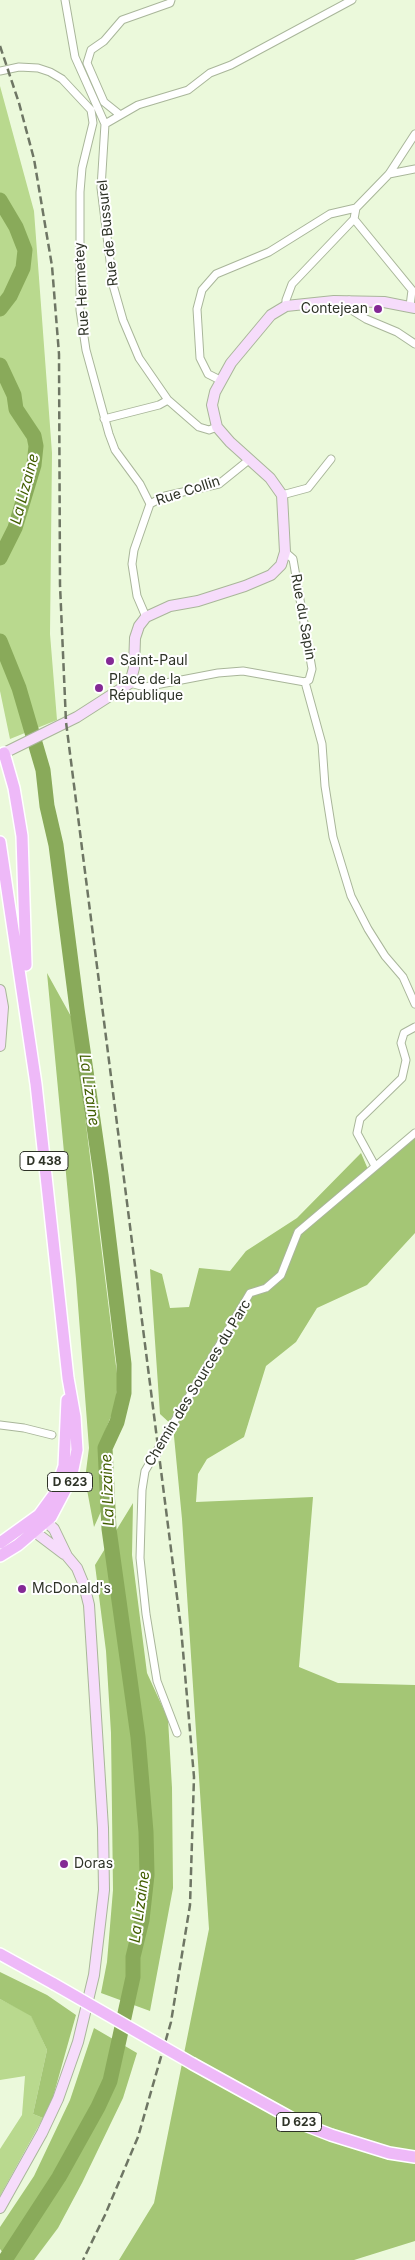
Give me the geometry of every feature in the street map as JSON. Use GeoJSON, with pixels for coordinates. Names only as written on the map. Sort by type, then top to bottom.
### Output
{"type":"FeatureCollection","features":[{"type":"Feature","properties":{"kind":"main road"},"geometry":{"type":"LineString","coordinates":[[5,752],[14,788],[22,836],[26,939],[25,1000]]}},
{"type":"Feature","properties":{"kind":"main road","name":"D 438"},"geometry":{"type":"LineString","coordinates":[[0,842],[25,1000],[68,1378]]}},
{"type":"Feature","properties":{"kind":"main road","name":"D 623"},"geometry":{"type":"LineString","coordinates":[[0,1556],[43,1518],[55,1493],[64,1466],[68,1378]]}},
{"type":"Feature","properties":{"kind":"main road","name":"D 623"},"geometry":{"type":"LineString","coordinates":[[0,1543],[32,1528]]}},
{"type":"Feature","properties":{"kind":"main road","name":"D 623"},"geometry":{"type":"LineString","coordinates":[[0,1954],[300,2123],[380,2150],[415,2157]]}},
{"type":"Feature","properties":{"kind":"street","name":"Rue de Bussurel"},"geometry":{"type":"LineString","coordinates":[[65,0],[75,57],[105,124],[101,188],[113,285],[123,320],[139,358],[168,400],[199,427],[209,430],[217,426]]}},
{"type":"Feature","properties":{"kind":"street"},"geometry":{"type":"LineString","coordinates":[[119,114],[104,102],[86,62],[91,50],[104,41],[122,20],[171,0]]}},
{"type":"Feature","properties":{"kind":"street"},"geometry":{"type":"LineString","coordinates":[[105,124],[119,114],[138,105],[188,90],[210,73],[231,65],[352,0]]}},
{"type":"Feature","properties":{"kind":"street","name":"Rue Hermetey"},"geometry":{"type":"LineString","coordinates":[[0,72],[23,68],[50,72],[62,79],[91,110],[93,123],[82,168],[80,192],[80,310],[86,350],[104,418],[115,450],[140,484],[150,504]]}},
{"type":"Feature","properties":{"kind":"street"},"geometry":{"type":"LineString","coordinates":[[286,306],[286,300],[292,284],[354,218],[356,208],[389,174],[415,134]]}},
{"type":"Feature","properties":{"kind":"street"},"geometry":{"type":"LineString","coordinates":[[389,174],[415,169]]}},
{"type":"Feature","properties":{"kind":"street"},"geometry":{"type":"LineString","coordinates":[[220,380],[208,374],[200,358],[197,338],[197,309],[202,290],[216,274],[269,252],[330,214],[356,208]]}},
{"type":"Feature","properties":{"kind":"street"},"geometry":{"type":"LineString","coordinates":[[5,752],[55,728],[100,703],[130,683],[134,668],[135,638],[139,626],[146,617],[156,611],[198,602],[271,575],[281,566],[285,552],[282,495],[270,478],[230,442],[217,426],[212,405],[220,380],[231,362],[271,315],[286,306],[349,300],[413,307],[412,290],[354,218]]}},
{"type":"Feature","properties":{"kind":"street"},"geometry":{"type":"LineString","coordinates":[[349,300],[354,311],[366,319],[397,332],[415,344]]}},
{"type":"Feature","properties":{"kind":"street"},"geometry":{"type":"LineString","coordinates":[[104,418],[158,405],[168,400]]}},
{"type":"Feature","properties":{"kind":"street","name":"Rue Collin"},"geometry":{"type":"LineString","coordinates":[[150,504],[165,496],[219,484],[250,459]]}},
{"type":"Feature","properties":{"kind":"street"},"geometry":{"type":"LineString","coordinates":[[282,495],[308,488],[331,459]]}},
{"type":"Feature","properties":{"kind":"street"},"geometry":{"type":"LineString","coordinates":[[146,617],[137,596],[132,564],[134,550],[150,504]]}},
{"type":"Feature","properties":{"kind":"street","name":"Rue du Sapin"},"geometry":{"type":"LineString","coordinates":[[285,552],[293,559],[312,668],[309,680],[304,682]]}},
{"type":"Feature","properties":{"kind":"street"},"geometry":{"type":"LineString","coordinates":[[130,683],[145,687],[218,673],[242,671],[304,682],[322,744],[324,786],[334,837],[351,896],[385,956],[403,977],[415,1004]]}},
{"type":"Feature","properties":{"kind":"street"},"geometry":{"type":"LineString","coordinates":[[0,990],[3,1007],[0,1046]]}},
{"type":"Feature","properties":{"kind":"street"},"geometry":{"type":"LineString","coordinates":[[376,1166],[358,1133],[360,1119],[402,1078],[406,1060],[402,1042],[404,1033],[415,1028]]}},
{"type":"Feature","properties":{"kind":"street","name":"Chemin des Sources du Parc"},"geometry":{"type":"LineString","coordinates":[[177,1733],[157,1681],[146,1614],[140,1558],[142,1490],[145,1471],[250,1293],[266,1288],[281,1275],[298,1232],[415,1133]]}},
{"type":"Feature","properties":{"kind":"street"},"geometry":{"type":"LineString","coordinates":[[0,1425],[24,1428],[52,1435]]}},
{"type":"Feature","properties":{"kind":"street"},"geometry":{"type":"LineString","coordinates":[[43,1518],[54,1529],[67,1556]]}},
{"type":"Feature","properties":{"kind":"street"},"geometry":{"type":"LineString","coordinates":[[0,2208],[42,2133],[68,2072],[86,2010],[102,1916],[104,1844],[89,1605],[77,1568],[67,1556],[32,1528]]}},
{"type":"Feature","properties":{"kind":"green space"},"geometry":{"type":"Polygon","coordinates":[[[0,86],[34,211],[52,453],[50,634],[57,720],[10,739],[0,691],[0,86]]]}},
{"type":"Feature","properties":{"kind":"green space"},"geometry":{"type":"Polygon","coordinates":[[[47,973],[73,1020],[118,1382],[115,1406],[102,1439],[99,1460],[103,1507],[94,1527],[85,1479],[89,1448],[76,1279],[47,973]]]}},
{"type":"Feature","properties":{"kind":"green space"},"geometry":{"type":"Polygon","coordinates":[[[415,1137],[415,1233],[367,1285],[317,1308],[296,1342],[266,1366],[244,1437],[207,1459],[198,1474],[196,1502],[313,1497],[299,1667],[338,1683],[415,1685],[415,2241],[354,2260],[119,2260],[154,2203],[209,1929],[182,1519],[173,1426],[160,1414],[150,1269],[162,1274],[170,1308],[189,1307],[199,1268],[230,1271],[246,1251],[297,1218],[361,1153],[370,1174],[415,1137]]]}},
{"type":"Feature","properties":{"kind":"green space"},"geometry":{"type":"Polygon","coordinates":[[[133,1503],[132,1555],[147,1673],[168,1719],[172,1788],[173,1888],[150,2011],[101,1993],[107,1962],[113,1890],[111,1733],[106,1651],[95,1565],[133,1503]]]}},
{"type":"Feature","properties":{"kind":"green space"},"geometry":{"type":"Polygon","coordinates":[[[0,1972],[47,1995],[76,2015],[53,2097],[43,2118],[33,2114],[47,2050],[31,2016],[0,1999],[0,1972]]]}},
{"type":"Feature","properties":{"kind":"green space"},"geometry":{"type":"Polygon","coordinates":[[[0,1999],[31,2015],[47,2050],[33,2114],[43,2118],[0,2196],[0,2149],[22,2115],[25,2076],[0,2080],[0,1999]]]}},
{"type":"Feature","properties":{"kind":"green space"},"geometry":{"type":"Polygon","coordinates":[[[94,2028],[137,2053],[123,2098],[58,2228],[34,2260],[8,2260],[0,2249],[0,2227],[34,2176],[70,2100],[94,2028]]]}},
{"type":"Feature","properties":{"kind":"waterway","name":"La Lizaine"},"geometry":{"type":"LineString","coordinates":[[0,200],[16,227],[25,250],[23,268],[10,296],[0,309]]}},
{"type":"Feature","properties":{"kind":"waterway","name":"La Lizaine"},"geometry":{"type":"LineString","coordinates":[[0,365],[14,395],[16,409],[34,436],[36,446],[34,465],[15,528],[0,558]]}},
{"type":"Feature","properties":{"kind":"waterway","name":"La Lizaine"},"geometry":{"type":"LineString","coordinates":[[0,641],[19,688],[43,770],[47,806],[56,845],[101,1175],[124,1364],[124,1393],[117,1422],[105,1448],[109,1529],[138,1737],[146,1832],[147,1875],[142,1920],[133,1957],[133,1977],[110,2081],[98,2107],[59,2177],[5,2260]]}},
{"type":"Feature","properties":{"kind":"railway"},"geometry":{"type":"LineString","coordinates":[[0,46],[19,103],[34,159],[52,266],[59,354],[60,585],[66,722],[181,1628],[194,1777],[190,1905],[171,2022],[138,2137],[105,2215],[83,2260]]}},
{"type":"Feature","properties":{"kind":"place","name":"Contejean"},"geometry":{"type":"Point","coordinates":[378,309]}},
{"type":"Feature","properties":{"kind":"place","name":"Saint-Paul"},"geometry":{"type":"Point","coordinates":[110,661]}},
{"type":"Feature","properties":{"kind":"place","name":"Place de la République"},"geometry":{"type":"Point","coordinates":[99,688]}},
{"type":"Feature","properties":{"kind":"place","name":"McDonald's"},"geometry":{"type":"Point","coordinates":[22,1589]}},
{"type":"Feature","properties":{"kind":"place","name":"Doras"},"geometry":{"type":"Point","coordinates":[64,1864]}}]}
